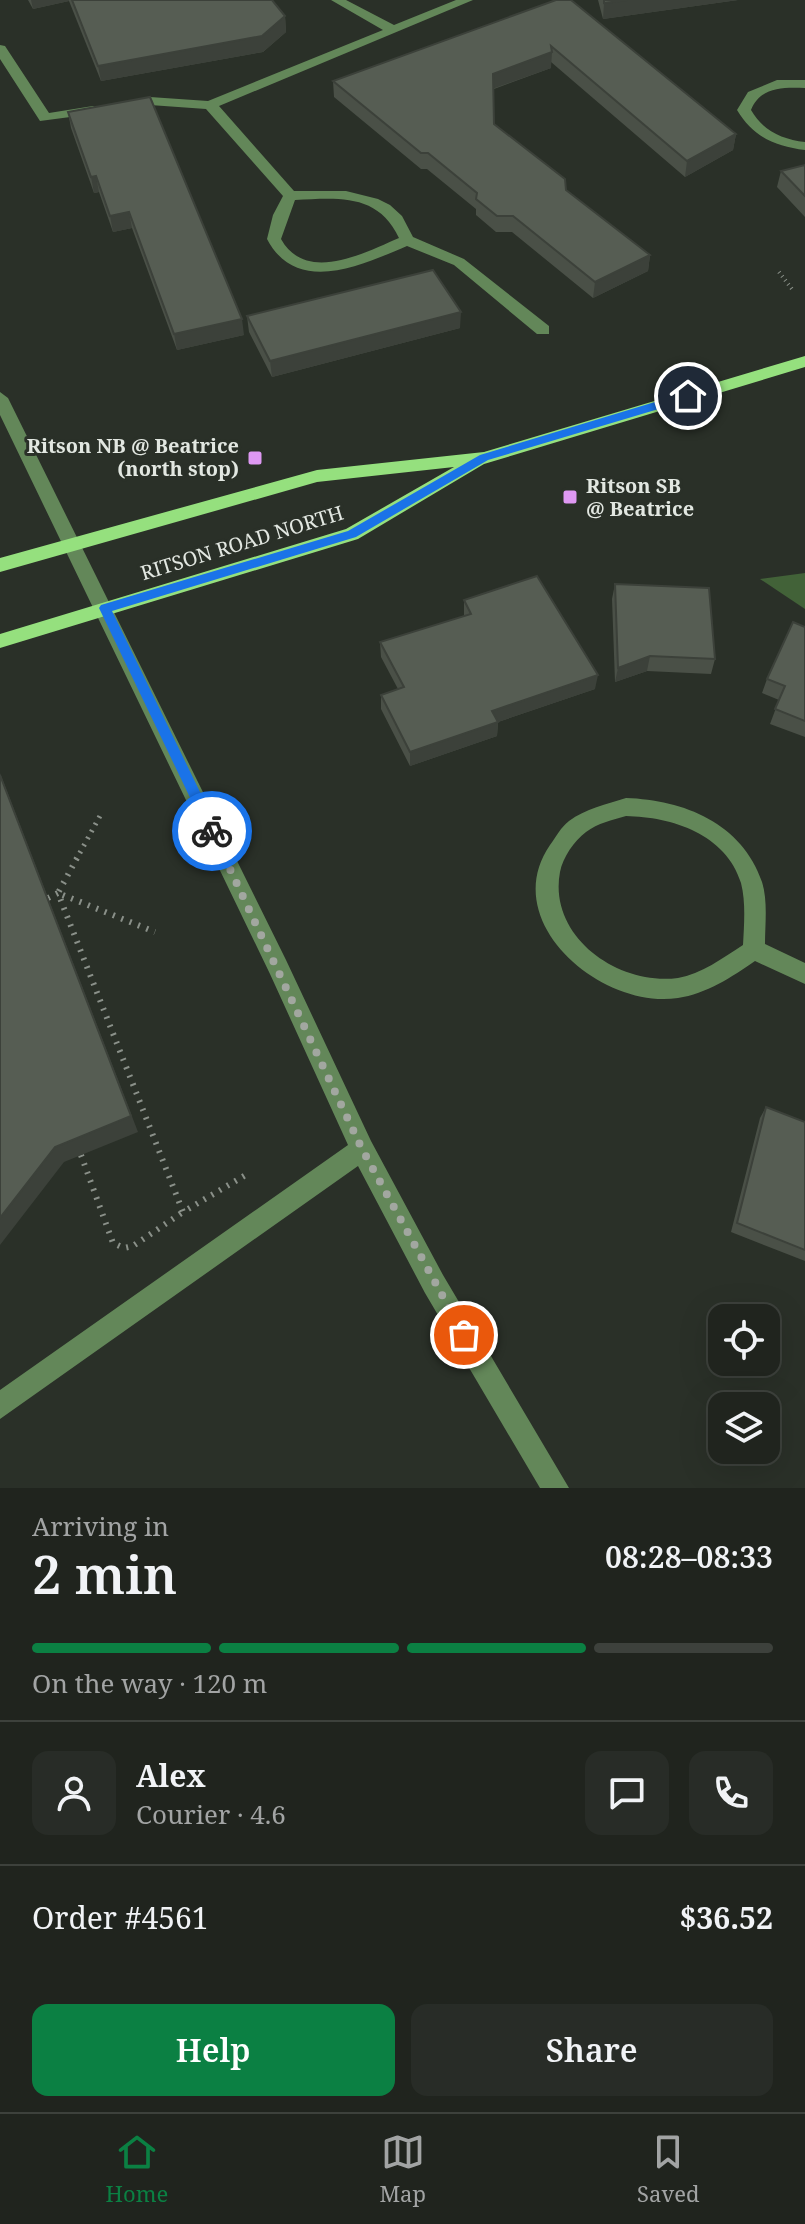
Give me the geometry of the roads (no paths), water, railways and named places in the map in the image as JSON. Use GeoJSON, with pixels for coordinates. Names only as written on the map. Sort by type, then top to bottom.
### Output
{"type":"FeatureCollection","features":[{"type":"Feature","properties":{"kind":"main road","name":"RITSON ROAD NORTH"},"geometry":{"type":"LineString","coordinates":[[0,565],[317,476],[484,458],[805,361]]}},
{"type":"Feature","properties":{"kind":"main road","name":"RITSON ROAD NORTH"},"geometry":{"type":"LineString","coordinates":[[0,641],[352,534],[484,458]]}},
{"type":"Feature","properties":{"kind":"street"},"geometry":{"type":"LineString","coordinates":[[337,0],[393,30]]}},
{"type":"Feature","properties":{"kind":"street"},"geometry":{"type":"LineString","coordinates":[[0,49],[45,118],[150,101],[210,105],[467,0]]}},
{"type":"Feature","properties":{"kind":"street"},"geometry":{"type":"LineString","coordinates":[[805,84],[778,84],[762,88],[747,100],[744,110],[752,125],[764,135],[805,146]]}},
{"type":"Feature","properties":{"kind":"street"},"geometry":{"type":"LineString","coordinates":[[210,105],[290,196],[339,195],[373,202],[395,217],[407,240],[459,262],[543,330]]}},
{"type":"Feature","properties":{"kind":"street"},"geometry":{"type":"LineString","coordinates":[[290,196],[280,215],[274,239],[286,258],[313,267],[351,264],[407,240]]}},
{"type":"Feature","properties":{"kind":"street"},"geometry":{"type":"LineString","coordinates":[[0,398],[105,608],[362,1149],[434,1284],[555,1488]]}},
{"type":"Feature","properties":{"kind":"street"},"geometry":{"type":"LineString","coordinates":[[626,807],[647,807],[682,814],[719,835],[741,861],[751,882],[754,950],[717,974],[675,988],[638,987],[599,973],[570,949],[550,913],[547,881],[554,857],[571,832],[594,817],[626,807]]}},
{"type":"Feature","properties":{"kind":"street"},"geometry":{"type":"LineString","coordinates":[[754,950],[805,974]]}},
{"type":"Feature","properties":{"kind":"street"},"geometry":{"type":"LineString","coordinates":[[0,1406],[362,1149]]}},
{"type":"Feature","properties":{"kind":"place","name":"Ritson NB @ Beatrice (north stop)"},"geometry":{"type":"Point","coordinates":[255,458]}},
{"type":"Feature","properties":{"kind":"place","name":"Ritson SB @ Beatrice"},"geometry":{"type":"Point","coordinates":[570,497]}}]}
